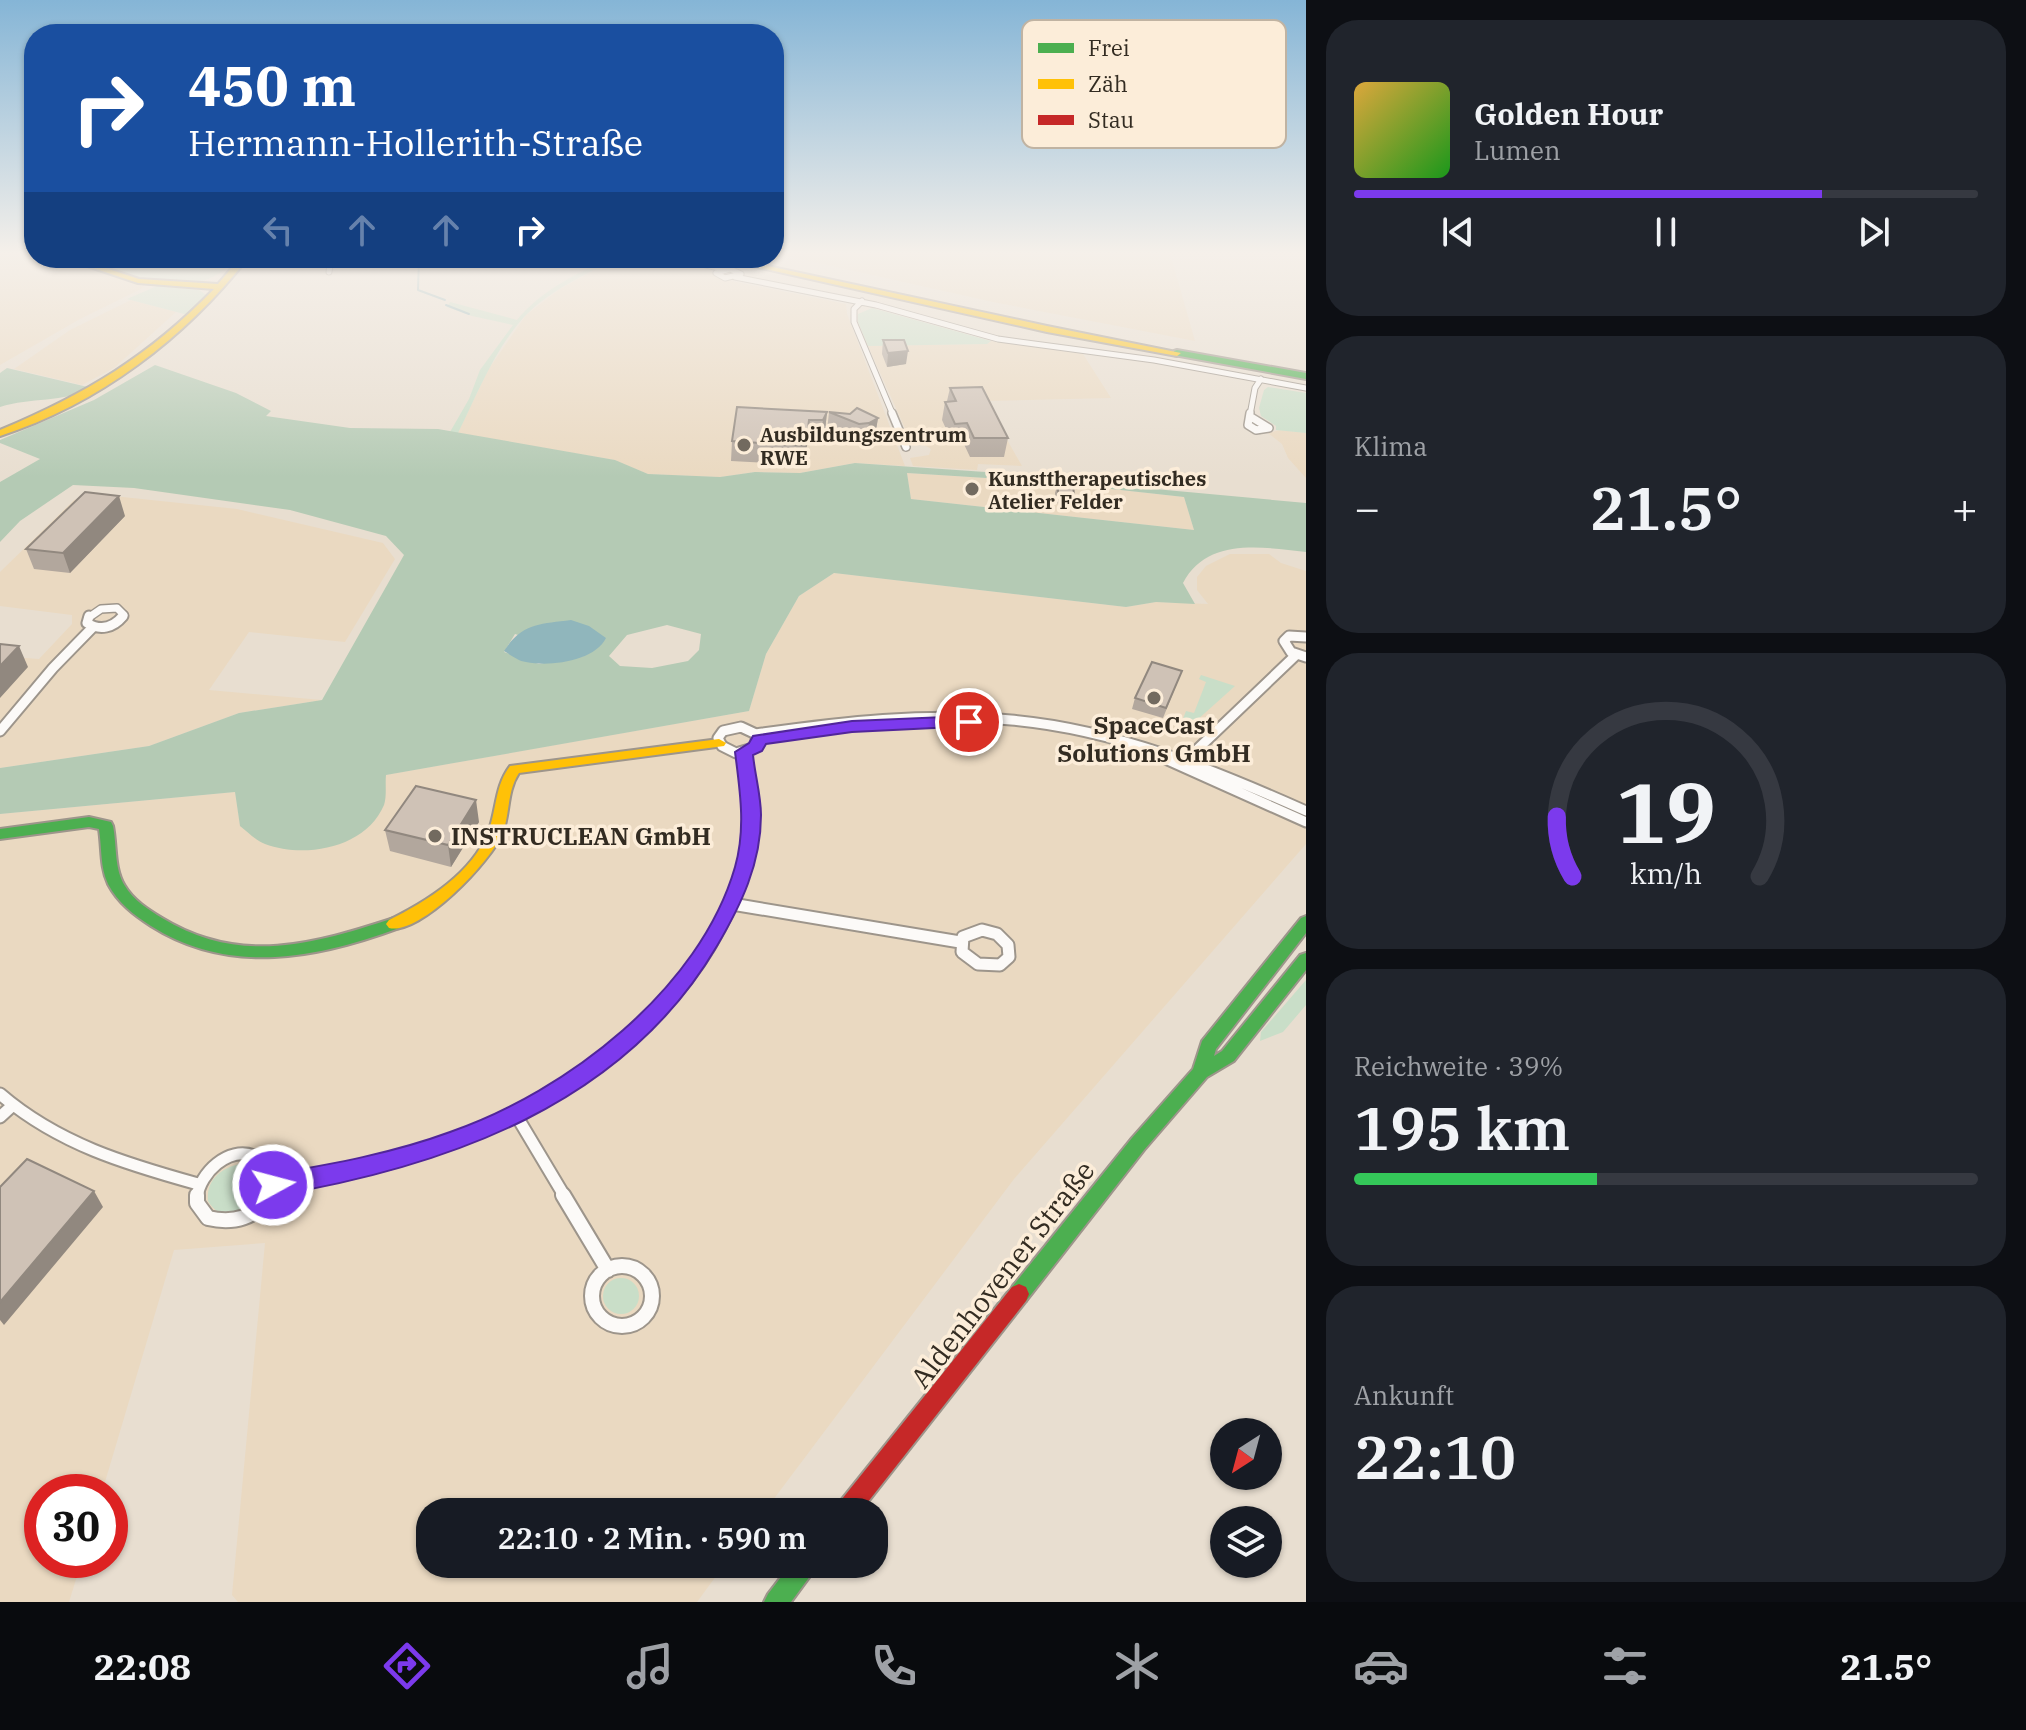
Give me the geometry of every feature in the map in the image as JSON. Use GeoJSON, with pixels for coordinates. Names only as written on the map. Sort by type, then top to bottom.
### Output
{"type":"FeatureCollection","features":[{"type":"Feature","properties":{"kind":"main road"},"geometry":{"type":"LineString","coordinates":[[0,433],[69,405],[124,376],[184,328]]}},
{"type":"Feature","properties":{"kind":"main road"},"geometry":{"type":"LineString","coordinates":[[1041,328],[1306,376]]}},
{"type":"Feature","properties":{"kind":"main road"},"geometry":{"type":"LineString","coordinates":[[1076,328],[1306,369]]}},
{"type":"Feature","properties":{"kind":"main road"},"geometry":{"type":"LineString","coordinates":[[0,834],[89,822],[106,826],[108,866],[114,882],[127,901],[145,918],[173,934],[218,949],[282,953],[326,947],[367,936],[403,921],[459,883],[495,836],[503,814],[505,780],[515,769],[719,743]]}},
{"type":"Feature","properties":{"kind":"main road","name":"Aldenhovener Straße"},"geometry":{"type":"LineString","coordinates":[[1201,1072],[1208,1046],[1306,922]]}},
{"type":"Feature","properties":{"kind":"main road","name":"Aldenhovener Straße"},"geometry":{"type":"LineString","coordinates":[[857,1498],[1138,1144],[1201,1072],[1228,1056],[1306,959]]}},
{"type":"Feature","properties":{"kind":"main road"},"geometry":{"type":"LineString","coordinates":[[776,1602],[794,1578]]}},
{"type":"Feature","properties":{"kind":"street"},"geometry":{"type":"LineString","coordinates":[[856,328],[906,447]]}},
{"type":"Feature","properties":{"kind":"street"},"geometry":{"type":"LineString","coordinates":[[958,328],[998,339],[1123,355],[1306,388]]}},
{"type":"Feature","properties":{"kind":"street"},"geometry":{"type":"LineString","coordinates":[[1251,417],[1255,388],[1261,379]]}},
{"type":"Feature","properties":{"kind":"street"},"geometry":{"type":"LineString","coordinates":[[0,731],[53,668],[93,627]]}},
{"type":"Feature","properties":{"kind":"street"},"geometry":{"type":"LineString","coordinates":[[1183,762],[1301,656],[1286,648],[1284,641],[1289,636],[1306,637]]}},
{"type":"Feature","properties":{"kind":"street"},"geometry":{"type":"LineString","coordinates":[[758,737],[756,747],[744,752],[731,751],[719,743],[723,731],[734,727],[747,728],[758,737],[884,718],[970,717],[1075,729],[1183,762],[1306,811]]}},
{"type":"Feature","properties":{"kind":"street"},"geometry":{"type":"LineString","coordinates":[[273,1185],[350,1172],[421,1153],[516,1115],[599,1063],[665,1005],[700,960],[732,904],[745,865],[752,815],[744,752]]}},
{"type":"Feature","properties":{"kind":"street"},"geometry":{"type":"LineString","coordinates":[[1183,762],[1306,822]]}},
{"type":"Feature","properties":{"kind":"street"},"geometry":{"type":"LineString","coordinates":[[732,904],[960,942]]}},
{"type":"Feature","properties":{"kind":"street"},"geometry":{"type":"LineString","coordinates":[[990,931],[1004,939],[1009,957],[993,967],[976,964],[963,955],[960,942],[967,933],[990,931]]}},
{"type":"Feature","properties":{"kind":"street"},"geometry":{"type":"LineString","coordinates":[[0,1094],[12,1106],[93,1152],[198,1184]]}},
{"type":"Feature","properties":{"kind":"street"},"geometry":{"type":"LineString","coordinates":[[0,1117],[12,1106]]}},
{"type":"Feature","properties":{"kind":"street"},"geometry":{"type":"LineString","coordinates":[[516,1115],[608,1270]]}},
{"type":"Feature","properties":{"kind":"street"},"geometry":{"type":"LineString","coordinates":[[235,1155],[256,1156],[270,1167],[273,1185],[270,1196],[253,1214],[230,1223],[208,1218],[197,1203],[198,1184],[214,1165],[235,1155]]}},
{"type":"Feature","properties":{"kind":"street"},"geometry":{"type":"LineString","coordinates":[[617,1267],[635,1269],[649,1282],[652,1291],[649,1309],[635,1323],[615,1325],[595,1312],[592,1303],[594,1284],[608,1270],[617,1267]]}},
{"type":"Feature","properties":{"kind":"shaded area"},"geometry":{"type":"Polygon","coordinates":[[[0,328],[65,328],[0,365],[0,328]]]}},
{"type":"Feature","properties":{"kind":"shaded area"},"geometry":{"type":"Polygon","coordinates":[[[159,328],[114,368],[82,385],[14,369],[70,330],[159,328]]]}},
{"type":"Feature","properties":{"kind":"shaded area"},"geometry":{"type":"Polygon","coordinates":[[[517,328],[852,328],[905,466],[855,463],[800,473],[755,472],[720,477],[648,474],[614,460],[458,433],[488,370],[517,328]]]}},
{"type":"Feature","properties":{"kind":"shaded area"},"geometry":{"type":"Polygon","coordinates":[[[1126,328],[1191,328],[1195,341],[1126,328]]]}},
{"type":"Feature","properties":{"kind":"shaded area"},"geometry":{"type":"Polygon","coordinates":[[[991,341],[1083,354],[1111,398],[985,401],[1022,466],[978,464],[977,470],[913,466],[910,458],[929,455],[931,449],[908,435],[868,346],[987,344],[991,341]]]}},
{"type":"Feature","properties":{"kind":"shaded area"},"geometry":{"type":"Polygon","coordinates":[[[1280,430],[1306,433],[1306,478],[1288,458],[1282,444],[1268,433],[1280,430]]]}},
{"type":"Feature","properties":{"kind":"shaded area"},"geometry":{"type":"Polygon","coordinates":[[[907,473],[1048,482],[1184,497],[1194,530],[911,499],[907,473]]]}},
{"type":"Feature","properties":{"kind":"shaded area"},"geometry":{"type":"Polygon","coordinates":[[[94,494],[237,509],[383,543],[395,559],[345,642],[249,632],[209,690],[322,700],[239,713],[149,746],[0,768],[0,656],[39,659],[72,624],[72,615],[0,606],[0,572],[74,500],[94,494]]]}},
{"type":"Feature","properties":{"kind":"shaded area"},"geometry":{"type":"Polygon","coordinates":[[[1230,554],[1269,554],[1281,563],[1306,571],[1306,844],[1014,1179],[775,1498],[416,1498],[416,1578],[715,1578],[697,1602],[238,1602],[232,1595],[265,1243],[174,1250],[107,1474],[24,1474],[24,1578],[76,1578],[69,1602],[0,1602],[0,814],[235,792],[240,825],[385,802],[385,775],[749,711],[766,654],[799,596],[834,573],[1126,607],[1156,602],[1208,604],[1197,590],[1197,577],[1206,566],[1230,554]]]}},
{"type":"Feature","properties":{"kind":"green space"},"geometry":{"type":"Polygon","coordinates":[[[511,328],[515,328],[496,356],[458,433],[450,432],[469,399],[480,370],[511,328]]]}},
{"type":"Feature","properties":{"kind":"green space"},"geometry":{"type":"Polygon","coordinates":[[[860,328],[943,328],[991,341],[987,344],[868,346],[860,328]]]}},
{"type":"Feature","properties":{"kind":"green space"},"geometry":{"type":"Polygon","coordinates":[[[155,365],[236,393],[271,411],[266,416],[350,428],[438,429],[615,460],[648,474],[720,477],[755,472],[800,473],[855,463],[1042,476],[1057,480],[1306,503],[1306,552],[1237,548],[1206,558],[1193,568],[1183,583],[1195,604],[1156,602],[1126,607],[834,573],[799,596],[766,654],[749,711],[386,775],[385,801],[375,820],[349,840],[315,850],[281,848],[255,839],[240,826],[235,792],[0,814],[0,768],[149,746],[239,713],[322,700],[404,555],[386,536],[290,510],[134,488],[73,485],[20,521],[0,542],[0,482],[40,459],[0,443],[0,440],[94,400],[155,365]],[[907,473],[911,499],[1194,530],[1184,497],[1048,482],[907,473]],[[667,625],[627,635],[609,656],[620,666],[652,668],[688,661],[699,650],[701,634],[667,625]],[[515,634],[504,652],[539,664],[584,656],[515,634]]]}},
{"type":"Feature","properties":{"kind":"green space"},"geometry":{"type":"Polygon","coordinates":[[[7,368],[92,388],[70,396],[0,407],[0,373],[7,368]]]}},
{"type":"Feature","properties":{"kind":"green space"},"geometry":{"type":"Polygon","coordinates":[[[1268,387],[1306,393],[1306,433],[1276,430],[1276,426],[1261,416],[1259,408],[1264,390],[1268,387]]]}},
{"type":"Feature","properties":{"kind":"green space"},"geometry":{"type":"Polygon","coordinates":[[[1201,675],[1235,686],[1186,730],[1181,724],[1186,711],[1194,713],[1206,682],[1199,679],[1201,675]]]}},
{"type":"Feature","properties":{"kind":"green space"},"geometry":{"type":"Polygon","coordinates":[[[1306,980],[1306,1005],[1283,1032],[1260,1041],[1261,1032],[1306,980]]]}},
{"type":"Feature","properties":{"kind":"green space"},"geometry":{"type":"Polygon","coordinates":[[[240,1164],[257,1168],[264,1177],[264,1189],[246,1210],[233,1215],[219,1212],[208,1201],[209,1187],[221,1172],[240,1164]]]}},
{"type":"Feature","properties":{"kind":"green space"},"geometry":{"type":"Polygon","coordinates":[[[621,1278],[633,1284],[639,1296],[633,1308],[621,1314],[609,1308],[603,1296],[609,1284],[621,1278]]]}},
{"type":"Feature","properties":{"kind":"water"},"geometry":{"type":"Polygon","coordinates":[[[571,620],[589,626],[606,638],[592,652],[559,663],[523,661],[504,651],[518,635],[533,626],[571,620]]]}},
{"type":"Feature","properties":{"kind":"building"},"geometry":{"type":"Polygon","coordinates":[[[883,340],[904,340],[908,351],[888,353],[883,340]]]}},
{"type":"Feature","properties":{"kind":"building"},"geometry":{"type":"Polygon","coordinates":[[[982,387],[1008,438],[974,438],[967,423],[955,424],[945,402],[956,401],[950,388],[982,387]]]}},
{"type":"Feature","properties":{"kind":"building"},"geometry":{"type":"Polygon","coordinates":[[[737,407],[827,412],[823,420],[809,420],[806,446],[732,441],[737,407]]]}},
{"type":"Feature","properties":{"kind":"building"},"geometry":{"type":"Polygon","coordinates":[[[857,408],[878,418],[859,424],[829,412],[850,414],[857,408]]]}},
{"type":"Feature","properties":{"kind":"building"},"geometry":{"type":"Polygon","coordinates":[[[1058,483],[1073,485],[1074,495],[1058,494],[1058,483]]]}},
{"type":"Feature","properties":{"kind":"building"},"geometry":{"type":"Polygon","coordinates":[[[85,492],[119,496],[63,553],[26,549],[85,492]]]}},
{"type":"Feature","properties":{"kind":"building"},"geometry":{"type":"Polygon","coordinates":[[[0,644],[19,646],[0,666],[0,644]]]}},
{"type":"Feature","properties":{"kind":"building","name":"SpaceCast Solutions GmbH"},"geometry":{"type":"Polygon","coordinates":[[[1152,662],[1182,671],[1166,708],[1135,698],[1152,662]]]}},
{"type":"Feature","properties":{"kind":"building"},"geometry":{"type":"Polygon","coordinates":[[[416,786],[476,800],[448,845],[385,830],[416,786]]]}},
{"type":"Feature","properties":{"kind":"building"},"geometry":{"type":"Polygon","coordinates":[[[27,1159],[94,1191],[0,1302],[0,1187],[27,1159]]]}},
{"type":"Feature","properties":{"kind":"traffic: fast"},"geometry":{"type":"LineString","coordinates":[[1177,353],[1306,376]]}},
{"type":"Feature","properties":{"kind":"traffic: fast"},"geometry":{"type":"LineString","coordinates":[[0,834],[89,822],[106,826],[111,871],[123,895],[147,916],[175,933],[205,945],[268,953],[300,950],[332,944],[394,924]]}},
{"type":"Feature","properties":{"kind":"traffic: fast"},"geometry":{"type":"LineString","coordinates":[[1201,1072],[1208,1046],[1306,922]]}},
{"type":"Feature","properties":{"kind":"traffic: fast"},"geometry":{"type":"LineString","coordinates":[[1019,1294],[1138,1144],[1201,1072],[1228,1056],[1306,959]]}},
{"type":"Feature","properties":{"kind":"traffic: fast"},"geometry":{"type":"LineString","coordinates":[[776,1602],[794,1578]]}},
{"type":"Feature","properties":{"kind":"traffic: slow"},"geometry":{"type":"LineString","coordinates":[[0,433],[105,383],[179,328]]}},
{"type":"Feature","properties":{"kind":"traffic: slow"},"geometry":{"type":"LineString","coordinates":[[1041,328],[1177,353]]}},
{"type":"Feature","properties":{"kind":"traffic: slow"},"geometry":{"type":"LineString","coordinates":[[394,924],[437,899],[478,862],[495,834],[506,784],[515,769],[719,743]]}},
{"type":"Feature","properties":{"kind":"traffic: jam"},"geometry":{"type":"LineString","coordinates":[[857,1498],[1019,1294]]}},
{"type":"Feature","properties":{"kind":"place","name":"Ausbildungszentrum RWE"},"geometry":{"type":"Point","coordinates":[744,445]}},
{"type":"Feature","properties":{"kind":"place","name":"Kunsttherapeutisches Atelier Felder"},"geometry":{"type":"Point","coordinates":[972,489]}},
{"type":"Feature","properties":{"kind":"place","name":"SpaceCast Solutions GmbH"},"geometry":{"type":"Point","coordinates":[1154,698]}},
{"type":"Feature","properties":{"kind":"place","name":"INSTRUCLEAN GmbH"},"geometry":{"type":"Point","coordinates":[435,836]}},
{"type":"Feature","properties":{"kind":"route"},"geometry":{"type":"LineString","coordinates":[[273,1185],[354,1172],[455,1141],[516,1115],[562,1088],[599,1063],[638,1030],[665,1005],[688,977],[732,904],[745,865],[752,815],[744,752],[756,747],[759,740],[852,726],[969,722]]}}]}
